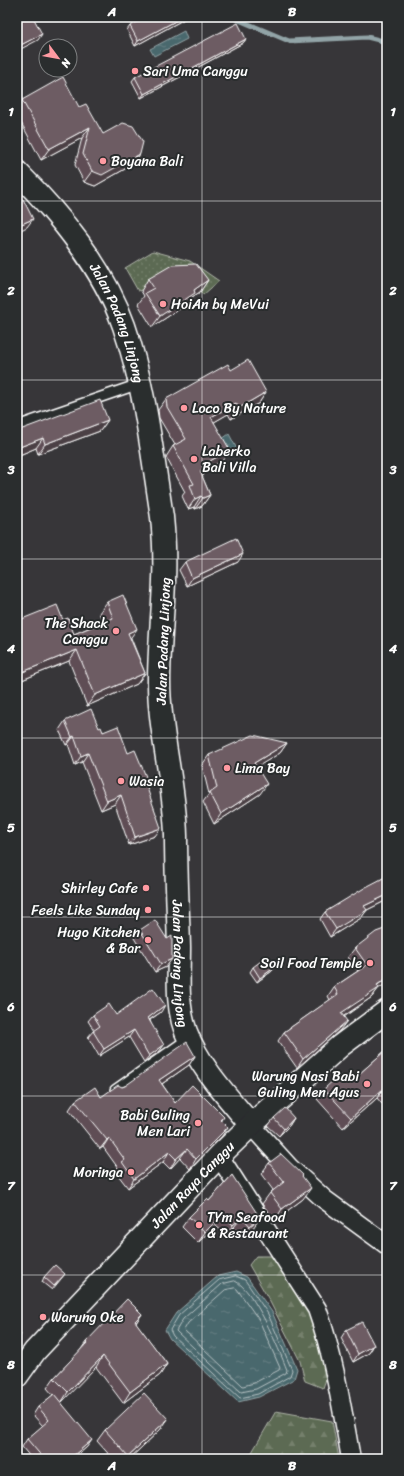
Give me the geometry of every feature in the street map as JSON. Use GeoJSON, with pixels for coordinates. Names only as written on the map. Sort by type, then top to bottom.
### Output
{"type":"FeatureCollection","features":[{"type":"Feature","properties":{"kind":"street","name":"Jalan Padang Linjong"},"geometry":{"type":"LineString","coordinates":[[17,172],[34,189],[76,238],[96,270],[113,300],[124,326],[139,384],[164,536],[164,580],[159,682],[161,718],[170,773],[176,830],[176,895],[179,967],[178,1001],[181,1017],[189,1038],[211,1077],[251,1124]]}},
{"type":"Feature","properties":{"kind":"street","name":"Jalan Raya Canggu"},"geometry":{"type":"LineString","coordinates":[[17,1376],[35,1351],[251,1124],[340,1046],[387,1011]]}},
{"type":"Feature","properties":{"kind":"street"},"geometry":{"type":"LineString","coordinates":[[251,1124],[290,1168],[324,1199],[387,1245]]}},
{"type":"Feature","properties":{"kind":"street"},"geometry":{"type":"LineString","coordinates":[[219,1156],[317,1309],[328,1342],[338,1386],[351,1459]]}},
{"type":"Feature","properties":{"kind":"lane"},"geometry":{"type":"LineString","coordinates":[[17,426],[139,384]]}},
{"type":"Feature","properties":{"kind":"lane"},"geometry":{"type":"LineString","coordinates":[[115,1090],[189,1038]]}},
{"type":"Feature","properties":{"kind":"green space"},"geometry":{"type":"Polygon","coordinates":[[[153,251],[190,261],[219,281],[203,295],[188,275],[138,291],[125,268],[153,251]]]}},
{"type":"Feature","properties":{"kind":"green space"},"geometry":{"type":"Polygon","coordinates":[[[256,1256],[271,1256],[296,1287],[317,1328],[328,1373],[323,1388],[305,1381],[300,1361],[268,1298],[249,1265],[256,1256]]]}},
{"type":"Feature","properties":{"kind":"green space"},"geometry":{"type":"Polygon","coordinates":[[[276,1411],[332,1421],[339,1459],[248,1459],[276,1411]]]}},
{"type":"Feature","properties":{"kind":"water"},"geometry":{"type":"Polygon","coordinates":[[[184,31],[187,39],[154,56],[150,49],[184,31]]]}},
{"type":"Feature","properties":{"kind":"water"},"geometry":{"type":"Polygon","coordinates":[[[229,434],[238,451],[231,455],[222,439],[229,434]]]}},
{"type":"Feature","properties":{"kind":"water"},"geometry":{"type":"Polygon","coordinates":[[[236,1272],[247,1277],[272,1312],[297,1369],[294,1379],[259,1397],[238,1402],[170,1339],[165,1330],[176,1313],[218,1276],[236,1272]]]}},
{"type":"Feature","properties":{"kind":"building"},"geometry":{"type":"Polygon","coordinates":[[[17,17],[33,17],[42,34],[17,47],[17,17]]]}},
{"type":"Feature","properties":{"kind":"building"},"geometry":{"type":"Polygon","coordinates":[[[146,17],[183,17],[138,41],[130,26],[146,17]]]}},
{"type":"Feature","properties":{"kind":"building"},"geometry":{"type":"Polygon","coordinates":[[[238,23],[246,39],[144,94],[135,77],[238,23]]]}},
{"type":"Feature","properties":{"kind":"building"},"geometry":{"type":"Polygon","coordinates":[[[64,78],[79,107],[86,104],[103,134],[123,123],[133,126],[143,142],[140,154],[102,175],[92,171],[83,154],[90,127],[49,149],[22,100],[64,78]]]}},
{"type":"Feature","properties":{"kind":"building"},"geometry":{"type":"Polygon","coordinates":[[[23,199],[33,219],[17,226],[17,201],[23,199]]]}},
{"type":"Feature","properties":{"kind":"building"},"geometry":{"type":"Polygon","coordinates":[[[196,264],[208,280],[194,290],[195,293],[160,316],[145,293],[154,288],[148,279],[172,265],[196,264]]]}},
{"type":"Feature","properties":{"kind":"building"},"geometry":{"type":"Polygon","coordinates":[[[248,360],[266,392],[239,408],[236,403],[211,417],[230,450],[208,462],[210,465],[200,471],[210,495],[203,498],[201,496],[195,499],[190,485],[194,484],[173,446],[186,439],[167,407],[166,399],[228,364],[231,370],[248,360]]]}},
{"type":"Feature","properties":{"kind":"building"},"geometry":{"type":"Polygon","coordinates":[[[100,400],[108,420],[45,444],[43,438],[17,448],[17,431],[100,400]]]}},
{"type":"Feature","properties":{"kind":"building"},"geometry":{"type":"Polygon","coordinates":[[[236,538],[243,554],[192,578],[185,562],[236,538]]]}},
{"type":"Feature","properties":{"kind":"building"},"geometry":{"type":"Polygon","coordinates":[[[123,595],[137,629],[128,633],[145,673],[95,695],[77,650],[20,673],[17,664],[17,621],[57,605],[63,620],[68,618],[74,634],[113,618],[107,602],[123,595]]]}},
{"type":"Feature","properties":{"kind":"building"},"geometry":{"type":"Polygon","coordinates":[[[91,709],[99,728],[101,727],[103,732],[118,726],[128,753],[135,750],[149,784],[146,785],[161,828],[135,837],[121,795],[107,801],[88,753],[81,756],[74,736],[72,737],[65,721],[91,709]]]}},
{"type":"Feature","properties":{"kind":"building"},"geometry":{"type":"Polygon","coordinates":[[[253,735],[287,743],[254,763],[267,784],[221,814],[210,793],[217,788],[209,755],[253,735]]]}},
{"type":"Feature","properties":{"kind":"building"},"geometry":{"type":"Polygon","coordinates":[[[387,876],[387,895],[364,906],[367,910],[336,929],[325,912],[387,876]]]}},
{"type":"Feature","properties":{"kind":"building"},"geometry":{"type":"Polygon","coordinates":[[[155,920],[167,939],[172,936],[172,959],[161,964],[140,930],[155,920]]]}},
{"type":"Feature","properties":{"kind":"building"},"geometry":{"type":"Polygon","coordinates":[[[387,928],[387,978],[377,985],[379,988],[341,1013],[347,1021],[303,1059],[284,1032],[338,994],[334,987],[367,965],[355,948],[376,932],[387,928]]]}},
{"type":"Feature","properties":{"kind":"building"},"geometry":{"type":"Polygon","coordinates":[[[268,956],[275,967],[260,978],[253,967],[268,956]]]}},
{"type":"Feature","properties":{"kind":"building"},"geometry":{"type":"Polygon","coordinates":[[[153,988],[165,1005],[148,1018],[164,1045],[149,1056],[134,1030],[104,1049],[93,1031],[100,1026],[93,1015],[109,1004],[116,1015],[153,988]]]}},
{"type":"Feature","properties":{"kind":"building"},"geometry":{"type":"Polygon","coordinates":[[[187,1042],[195,1056],[159,1080],[175,1103],[192,1085],[224,1117],[221,1120],[228,1127],[196,1159],[187,1149],[176,1159],[169,1152],[134,1179],[122,1162],[125,1160],[109,1138],[107,1140],[75,1101],[95,1087],[101,1097],[118,1085],[122,1087],[125,1086],[187,1042]]]}},
{"type":"Feature","properties":{"kind":"building"},"geometry":{"type":"Polygon","coordinates":[[[387,1049],[387,1091],[384,1088],[351,1118],[324,1089],[339,1075],[348,1084],[387,1049]]]}},
{"type":"Feature","properties":{"kind":"building"},"geometry":{"type":"Polygon","coordinates":[[[285,1108],[294,1118],[284,1129],[274,1118],[285,1108]]]}},
{"type":"Feature","properties":{"kind":"building"},"geometry":{"type":"Polygon","coordinates":[[[281,1154],[303,1175],[302,1176],[311,1188],[282,1209],[270,1193],[284,1182],[269,1163],[281,1154]]]}},
{"type":"Feature","properties":{"kind":"building"},"geometry":{"type":"Polygon","coordinates":[[[232,1175],[260,1218],[250,1226],[242,1217],[233,1225],[222,1215],[205,1232],[189,1217],[207,1199],[209,1201],[232,1175]]]}},
{"type":"Feature","properties":{"kind":"building"},"geometry":{"type":"Polygon","coordinates":[[[55,1265],[65,1274],[54,1286],[44,1277],[55,1265]]]}},
{"type":"Feature","properties":{"kind":"building"},"geometry":{"type":"Polygon","coordinates":[[[127,1299],[142,1314],[135,1321],[167,1364],[130,1392],[103,1356],[68,1392],[54,1378],[127,1299]]]}},
{"type":"Feature","properties":{"kind":"building"},"geometry":{"type":"Polygon","coordinates":[[[362,1322],[374,1345],[358,1354],[346,1330],[362,1322]]]}},
{"type":"Feature","properties":{"kind":"building"},"geometry":{"type":"Polygon","coordinates":[[[17,1332],[21,1334],[17,1343],[17,1332]]]}},
{"type":"Feature","properties":{"kind":"building"},"geometry":{"type":"Polygon","coordinates":[[[144,1393],[168,1419],[128,1456],[105,1430],[144,1393]]]}},
{"type":"Feature","properties":{"kind":"building"},"geometry":{"type":"Polygon","coordinates":[[[54,1394],[92,1440],[73,1456],[76,1459],[44,1459],[27,1439],[49,1420],[38,1407],[54,1394]]]}},
{"type":"Feature","properties":{"kind":"waterway"},"geometry":{"type":"LineString","coordinates":[[232,17],[289,41],[367,37],[387,42]]}},
{"type":"Feature","properties":{"kind":"place","name":"Sari Uma Canggu"},"geometry":{"type":"Point","coordinates":[135,71]}},
{"type":"Feature","properties":{"kind":"place","name":"Boyana Bali"},"geometry":{"type":"Point","coordinates":[103,161]}},
{"type":"Feature","properties":{"kind":"place","name":"HoiAn by MeVui"},"geometry":{"type":"Point","coordinates":[163,304]}},
{"type":"Feature","properties":{"kind":"place","name":"Loco By Nature"},"geometry":{"type":"Point","coordinates":[184,408]}},
{"type":"Feature","properties":{"kind":"place","name":"Laberko Bali Villa"},"geometry":{"type":"Point","coordinates":[194,459]}},
{"type":"Feature","properties":{"kind":"place","name":"The Shack Canggu"},"geometry":{"type":"Point","coordinates":[116,631]}},
{"type":"Feature","properties":{"kind":"place","name":"Lima Bay"},"geometry":{"type":"Point","coordinates":[227,768]}},
{"type":"Feature","properties":{"kind":"place","name":"Wasia"},"geometry":{"type":"Point","coordinates":[121,781]}},
{"type":"Feature","properties":{"kind":"place","name":"Shirley Cafe"},"geometry":{"type":"Point","coordinates":[146,888]}},
{"type":"Feature","properties":{"kind":"place","name":"Feels Like Sunday"},"geometry":{"type":"Point","coordinates":[148,910]}},
{"type":"Feature","properties":{"kind":"place","name":"Hugo Kitchen & Bar"},"geometry":{"type":"Point","coordinates":[148,940]}},
{"type":"Feature","properties":{"kind":"place","name":"Soil Food Temple"},"geometry":{"type":"Point","coordinates":[370,963]}},
{"type":"Feature","properties":{"kind":"place","name":"Warung Nasi Babi Guling Men Agus"},"geometry":{"type":"Point","coordinates":[367,1084]}},
{"type":"Feature","properties":{"kind":"place","name":"Babi Guling Men Lari"},"geometry":{"type":"Point","coordinates":[198,1123]}},
{"type":"Feature","properties":{"kind":"place","name":"Moringa"},"geometry":{"type":"Point","coordinates":[131,1172]}},
{"type":"Feature","properties":{"kind":"place","name":"TYm Seafood & Restaurant"},"geometry":{"type":"Point","coordinates":[199,1225]}},
{"type":"Feature","properties":{"kind":"place","name":"Warung Oke"},"geometry":{"type":"Point","coordinates":[43,1317]}}]}
